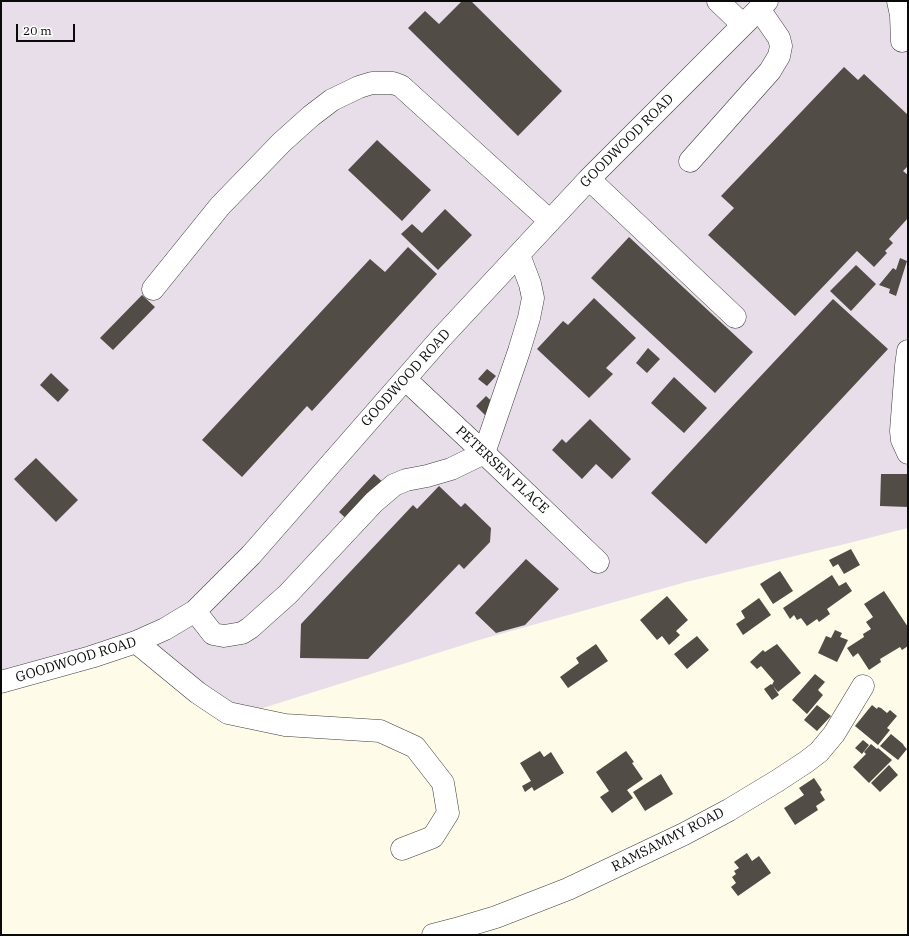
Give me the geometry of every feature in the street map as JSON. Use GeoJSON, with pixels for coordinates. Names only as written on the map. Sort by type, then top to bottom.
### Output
{"type":"FeatureCollection","features":[{"type":"Feature","properties":{"kind":"street"},"geometry":{"type":"LineString","coordinates":[[718,1],[743,25]]}},
{"type":"Feature","properties":{"kind":"street"},"geometry":{"type":"LineString","coordinates":[[898,1],[901,14],[902,41]]}},
{"type":"Feature","properties":{"kind":"street"},"geometry":{"type":"LineString","coordinates":[[690,161],[770,71],[779,56],[781,46],[779,38],[763,5]]}},
{"type":"Feature","properties":{"kind":"street","name":"GOODWOOD ROAD"},"geometry":{"type":"LineString","coordinates":[[1,682],[91,657],[136,642],[165,629],[195,611],[251,555],[441,338],[589,179],[763,5]]}},
{"type":"Feature","properties":{"kind":"street"},"geometry":{"type":"LineString","coordinates":[[153,289],[220,206],[282,142],[311,116],[332,100],[359,86],[372,83],[393,83],[401,86],[550,221]]}},
{"type":"Feature","properties":{"kind":"street"},"geometry":{"type":"LineString","coordinates":[[589,179],[735,317]]}},
{"type":"Feature","properties":{"kind":"street"},"geometry":{"type":"LineString","coordinates":[[195,611],[213,634],[224,636],[242,633],[250,628],[288,594],[374,502],[394,485],[406,480],[427,476],[451,468],[484,453],[530,318],[533,298],[530,284],[519,255]]}},
{"type":"Feature","properties":{"kind":"street"},"geometry":{"type":"LineString","coordinates":[[908,351],[901,431],[902,440],[908,453]]}},
{"type":"Feature","properties":{"kind":"street","name":"PETERSEN PLACE"},"geometry":{"type":"LineString","coordinates":[[405,379],[598,562]]}},
{"type":"Feature","properties":{"kind":"street"},"geometry":{"type":"LineString","coordinates":[[136,642],[198,693],[228,713],[285,726],[380,731],[416,747],[443,783],[448,813],[433,837],[402,849]]}},
{"type":"Feature","properties":{"kind":"street","name":"RAMSAMMY ROAD"},"geometry":{"type":"LineString","coordinates":[[433,935],[456,930],[496,917],[568,889],[684,834],[729,810],[777,781],[819,752],[834,734],[863,686]]}},
{"type":"Feature","properties":{"kind":"shaded area"},"geometry":{"type":"Polygon","coordinates":[[[1,1],[908,1],[908,528],[686,582],[479,640],[228,719],[135,645],[1,685],[1,1]]]}},
{"type":"Feature","properties":{"kind":"building"},"geometry":{"type":"Polygon","coordinates":[[[462,1],[471,1],[562,91],[518,136],[408,28],[425,11],[439,24],[462,1]]]}},
{"type":"Feature","properties":{"kind":"building"},"geometry":{"type":"Polygon","coordinates":[[[844,67],[858,80],[864,74],[908,115],[908,166],[903,171],[908,175],[908,218],[889,239],[893,243],[885,251],[887,253],[874,267],[857,251],[795,316],[708,235],[734,208],[721,196],[844,67]]]}},
{"type":"Feature","properties":{"kind":"building"},"geometry":{"type":"Polygon","coordinates":[[[377,140],[431,190],[402,221],[348,170],[377,140]]]}},
{"type":"Feature","properties":{"kind":"building"},"geometry":{"type":"Polygon","coordinates":[[[445,209],[472,235],[438,270],[401,234],[412,224],[422,233],[445,209]]]}},
{"type":"Feature","properties":{"kind":"building"},"geometry":{"type":"Polygon","coordinates":[[[629,237],[753,352],[715,393],[591,278],[629,237]]]}},
{"type":"Feature","properties":{"kind":"building"},"geometry":{"type":"Polygon","coordinates":[[[408,247],[437,274],[312,411],[307,406],[242,477],[202,440],[370,259],[385,272],[408,247]]]}},
{"type":"Feature","properties":{"kind":"building"},"geometry":{"type":"Polygon","coordinates":[[[900,258],[907,261],[896,296],[889,293],[890,289],[879,285],[893,268],[896,270],[900,258]]]}},
{"type":"Feature","properties":{"kind":"building"},"geometry":{"type":"Polygon","coordinates":[[[856,265],[876,284],[851,311],[830,291],[856,265]]]}},
{"type":"Feature","properties":{"kind":"building"},"geometry":{"type":"Polygon","coordinates":[[[142,295],[155,307],[113,350],[100,338],[142,295]]]}},
{"type":"Feature","properties":{"kind":"building"},"geometry":{"type":"Polygon","coordinates":[[[594,298],[636,338],[606,368],[613,374],[589,398],[537,349],[563,321],[568,325],[594,298]]]}},
{"type":"Feature","properties":{"kind":"building"},"geometry":{"type":"Polygon","coordinates":[[[833,299],[888,349],[706,544],[651,493],[833,299]]]}},
{"type":"Feature","properties":{"kind":"building"},"geometry":{"type":"Polygon","coordinates":[[[648,348],[660,359],[647,373],[636,363],[648,348]]]}},
{"type":"Feature","properties":{"kind":"building"},"geometry":{"type":"Polygon","coordinates":[[[487,369],[496,376],[487,386],[478,379],[487,369]]]}},
{"type":"Feature","properties":{"kind":"building"},"geometry":{"type":"Polygon","coordinates":[[[51,373],[69,390],[58,402],[40,385],[51,373]]]}},
{"type":"Feature","properties":{"kind":"building"},"geometry":{"type":"Polygon","coordinates":[[[674,377],[707,408],[684,433],[651,403],[674,377]]]}},
{"type":"Feature","properties":{"kind":"building"},"geometry":{"type":"Polygon","coordinates":[[[486,396],[501,410],[491,421],[476,406],[486,396]]]}},
{"type":"Feature","properties":{"kind":"building"},"geometry":{"type":"Polygon","coordinates":[[[590,419],[631,459],[612,479],[596,464],[582,479],[552,450],[562,439],[566,443],[590,419]]]}},
{"type":"Feature","properties":{"kind":"building"},"geometry":{"type":"Polygon","coordinates":[[[36,458],[78,500],[56,522],[14,479],[36,458]]]}},
{"type":"Feature","properties":{"kind":"building"},"geometry":{"type":"Polygon","coordinates":[[[374,474],[388,487],[352,524],[339,512],[374,474]]]}},
{"type":"Feature","properties":{"kind":"building"},"geometry":{"type":"Polygon","coordinates":[[[881,474],[908,474],[908,507],[880,506],[881,474]]]}},
{"type":"Feature","properties":{"kind":"building"},"geometry":{"type":"Polygon","coordinates":[[[439,486],[461,507],[465,503],[491,528],[490,542],[464,569],[459,564],[368,659],[300,658],[301,624],[413,505],[417,509],[439,486]]]}},
{"type":"Feature","properties":{"kind":"building"},"geometry":{"type":"Polygon","coordinates":[[[851,549],[860,565],[844,574],[838,564],[833,567],[829,560],[851,549]]]}},
{"type":"Feature","properties":{"kind":"building"},"geometry":{"type":"Polygon","coordinates":[[[526,559],[559,589],[525,625],[496,633],[475,613],[526,559]]]}},
{"type":"Feature","properties":{"kind":"building"},"geometry":{"type":"Polygon","coordinates":[[[780,571],[793,591],[773,604],[760,584],[780,571]]]}},
{"type":"Feature","properties":{"kind":"building"},"geometry":{"type":"Polygon","coordinates":[[[832,575],[839,586],[846,582],[852,591],[827,609],[830,614],[819,622],[817,619],[807,626],[801,618],[797,620],[794,615],[790,619],[783,608],[832,575]]]}},
{"type":"Feature","properties":{"kind":"building"},"geometry":{"type":"Polygon","coordinates":[[[884,591],[908,627],[908,646],[902,650],[900,647],[880,659],[881,662],[869,670],[858,653],[853,657],[847,648],[864,637],[863,634],[871,629],[866,622],[873,617],[864,604],[884,591]]]}},
{"type":"Feature","properties":{"kind":"building"},"geometry":{"type":"Polygon","coordinates":[[[667,596],[688,620],[676,631],[680,635],[669,645],[662,636],[657,640],[640,620],[667,596]]]}},
{"type":"Feature","properties":{"kind":"building"},"geometry":{"type":"Polygon","coordinates":[[[759,598],[771,615],[743,635],[736,624],[745,618],[741,611],[759,598]]]}},
{"type":"Feature","properties":{"kind":"building"},"geometry":{"type":"Polygon","coordinates":[[[835,630],[842,633],[840,637],[848,640],[837,662],[818,653],[826,636],[831,638],[835,630]]]}},
{"type":"Feature","properties":{"kind":"building"},"geometry":{"type":"Polygon","coordinates":[[[697,636],[709,650],[687,669],[674,654],[697,636]]]}},
{"type":"Feature","properties":{"kind":"building"},"geometry":{"type":"Polygon","coordinates":[[[596,644],[608,661],[568,688],[560,677],[579,663],[576,658],[596,644]]]}},
{"type":"Feature","properties":{"kind":"building"},"geometry":{"type":"Polygon","coordinates":[[[777,644],[801,673],[778,692],[773,686],[779,695],[772,700],[764,689],[771,684],[772,685],[774,681],[761,666],[757,669],[750,662],[763,650],[765,652],[777,644]]]}},
{"type":"Feature","properties":{"kind":"building"},"geometry":{"type":"Polygon","coordinates":[[[815,674],[825,682],[818,690],[823,695],[807,714],[792,700],[815,674]]]}},
{"type":"Feature","properties":{"kind":"building"},"geometry":{"type":"Polygon","coordinates":[[[817,705],[831,716],[817,731],[804,720],[817,705]]]}},
{"type":"Feature","properties":{"kind":"building"},"geometry":{"type":"Polygon","coordinates":[[[872,705],[877,709],[878,707],[881,708],[887,713],[890,710],[897,716],[887,728],[890,730],[878,745],[855,726],[872,705]]]}},
{"type":"Feature","properties":{"kind":"building"},"geometry":{"type":"Polygon","coordinates":[[[891,734],[907,749],[898,760],[880,746],[891,734]]]}},
{"type":"Feature","properties":{"kind":"building"},"geometry":{"type":"Polygon","coordinates":[[[863,740],[869,745],[862,754],[855,748],[863,740]]]}},
{"type":"Feature","properties":{"kind":"building"},"geometry":{"type":"Polygon","coordinates":[[[871,744],[892,760],[869,783],[853,767],[866,754],[864,752],[871,744]]]}},
{"type":"Feature","properties":{"kind":"building"},"geometry":{"type":"Polygon","coordinates":[[[540,751],[544,757],[551,752],[564,773],[534,791],[532,787],[525,792],[522,786],[531,781],[520,763],[540,751]]]}},
{"type":"Feature","properties":{"kind":"building"},"geometry":{"type":"Polygon","coordinates":[[[626,751],[643,779],[627,790],[633,798],[612,813],[600,797],[609,791],[596,772],[626,751]]]}},
{"type":"Feature","properties":{"kind":"building"},"geometry":{"type":"Polygon","coordinates":[[[889,765],[898,775],[880,792],[871,783],[889,765]]]}},
{"type":"Feature","properties":{"kind":"building"},"geometry":{"type":"Polygon","coordinates":[[[661,774],[673,794],[645,811],[633,792],[661,774]]]}},
{"type":"Feature","properties":{"kind":"building"},"geometry":{"type":"Polygon","coordinates":[[[814,778],[822,790],[820,792],[825,800],[816,806],[818,810],[795,825],[784,808],[804,795],[799,788],[814,778]]]}},
{"type":"Feature","properties":{"kind":"building"},"geometry":{"type":"Polygon","coordinates":[[[747,853],[752,861],[759,856],[771,873],[738,896],[731,887],[736,883],[732,877],[736,874],[734,871],[739,868],[734,862],[747,853]]]}}]}
